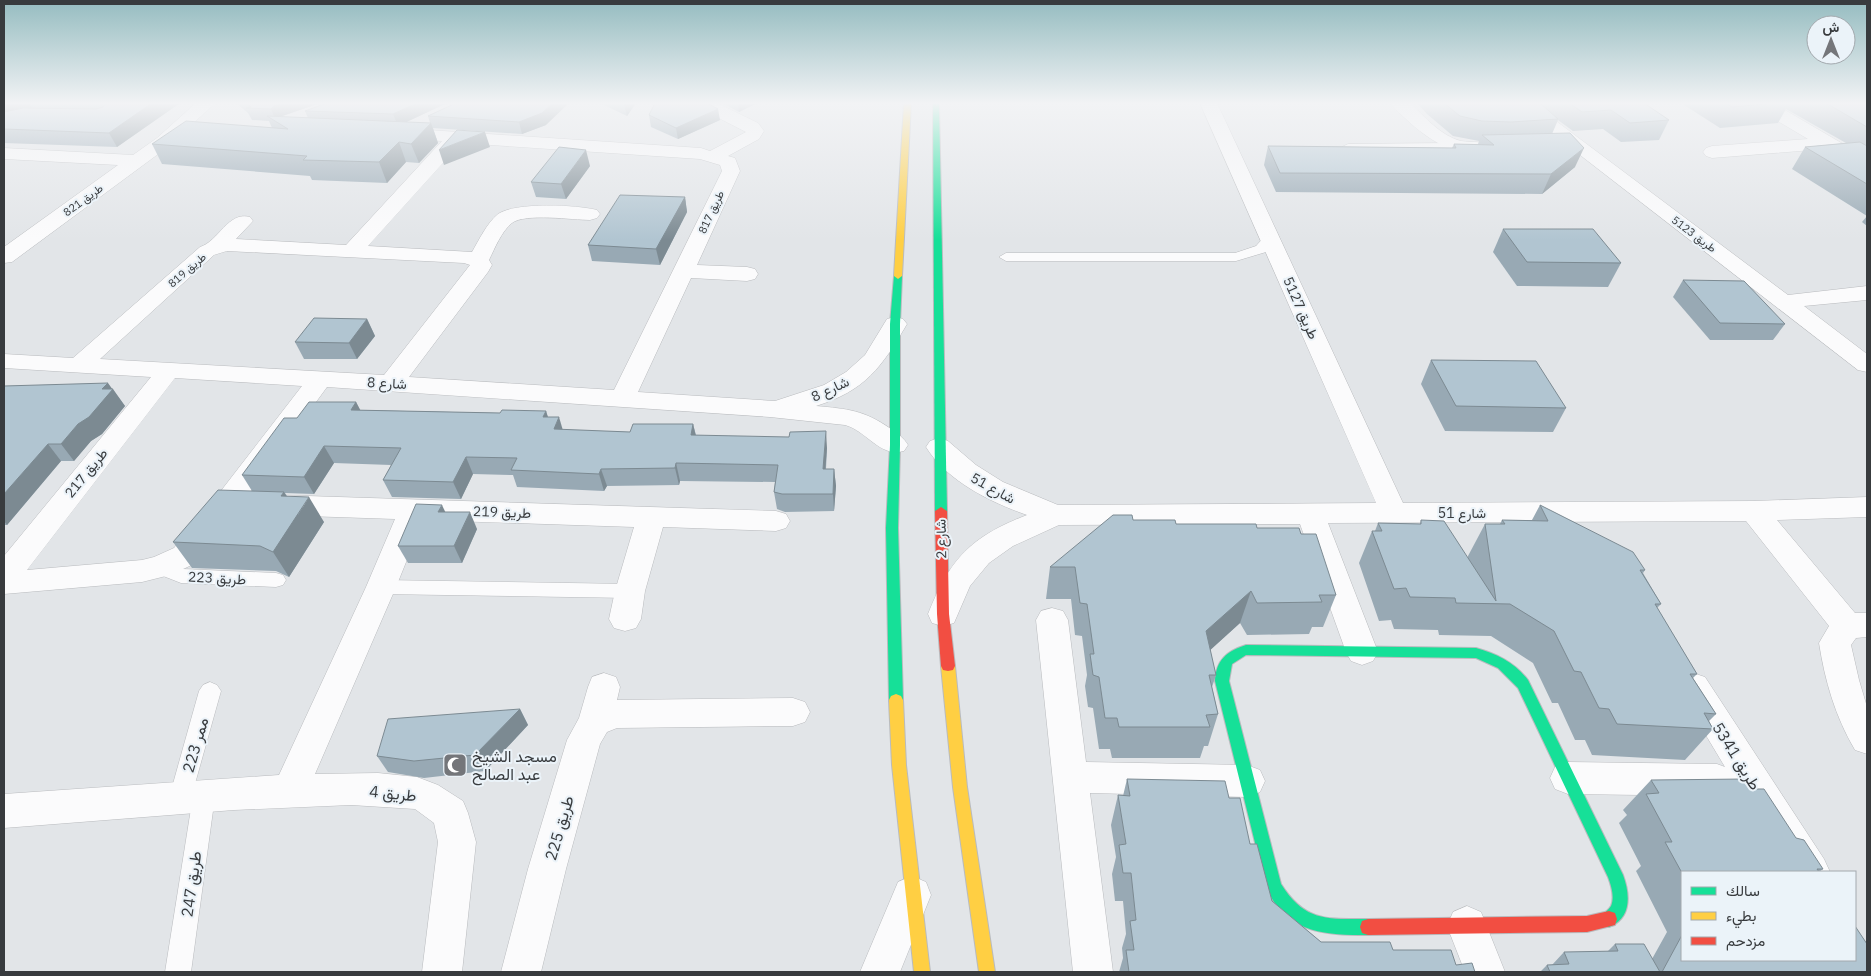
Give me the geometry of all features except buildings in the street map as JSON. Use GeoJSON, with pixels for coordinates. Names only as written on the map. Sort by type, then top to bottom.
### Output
{"type":"FeatureCollection","features":[{"type":"Feature","properties":{"kind":"main road"},"geometry":{"type":"LineString","coordinates":[[905,149],[895,324],[895,445],[892,528],[894,644],[899,765],[922,972]]}},
{"type":"Feature","properties":{"kind":"main road","name":"شارع 2"},"geometry":{"type":"LineString","coordinates":[[936,149],[939,447],[943,614],[960,787],[988,972]]}},
{"type":"Feature","properties":{"kind":"main road"},"geometry":{"type":"LineString","coordinates":[[1246,650],[1476,653],[1496,658],[1517,674],[1524,684],[1568,778],[1621,888],[1622,900],[1619,910],[1611,918],[1601,923],[1467,926],[1326,927],[1312,924],[1300,918],[1284,903],[1274,887],[1220,674],[1222,665],[1236,652],[1246,650]]}},
{"type":"Feature","properties":{"kind":"street","name":"طريق 821"},"geometry":{"type":"LineString","coordinates":[[4,257],[156,149]]}},
{"type":"Feature","properties":{"kind":"street"},"geometry":{"type":"LineString","coordinates":[[351,252],[445,149]]}},
{"type":"Feature","properties":{"kind":"street"},"geometry":{"type":"LineString","coordinates":[[626,149],[714,156],[728,149]]}},
{"type":"Feature","properties":{"kind":"street","name":"طريق 5127"},"geometry":{"type":"LineString","coordinates":[[1228,149],[1394,513]]}},
{"type":"Feature","properties":{"kind":"street","name":"طريق 5123"},"geometry":{"type":"LineString","coordinates":[[1581,149],[1867,365]]}},
{"type":"Feature","properties":{"kind":"street"},"geometry":{"type":"LineString","coordinates":[[1712,152],[1757,149]]}},
{"type":"Feature","properties":{"kind":"street"},"geometry":{"type":"LineString","coordinates":[[1837,149],[1867,166]]}},
{"type":"Feature","properties":{"kind":"street"},"geometry":{"type":"LineString","coordinates":[[4,153],[138,160]]}},
{"type":"Feature","properties":{"kind":"street","name":"طريق 817"},"geometry":{"type":"LineString","coordinates":[[624,398],[731,171],[728,162],[714,156]]}},
{"type":"Feature","properties":{"kind":"street"},"geometry":{"type":"LineString","coordinates":[[391,383],[477,272],[481,265],[478,260],[505,218],[511,215],[527,213],[590,214]]}},
{"type":"Feature","properties":{"kind":"street"},"geometry":{"type":"LineString","coordinates":[[216,247],[243,221]]}},
{"type":"Feature","properties":{"kind":"street","name":"طريق 819"},"geometry":{"type":"LineString","coordinates":[[80,364],[207,251],[216,247],[226,245],[464,257],[478,260]]}},
{"type":"Feature","properties":{"kind":"street"},"geometry":{"type":"LineString","coordinates":[[684,271],[747,274]]}},
{"type":"Feature","properties":{"kind":"street"},"geometry":{"type":"LineString","coordinates":[[1783,302],[1867,292]]}},
{"type":"Feature","properties":{"kind":"street","name":"شارع 8"},"geometry":{"type":"LineString","coordinates":[[770,410],[826,393],[849,381],[872,360],[895,324]]}},
{"type":"Feature","properties":{"kind":"street","name":"شارع 8"},"geometry":{"type":"LineString","coordinates":[[5,363],[80,364],[391,383],[624,398],[770,410],[864,422],[895,445]]}},
{"type":"Feature","properties":{"kind":"street","name":"طريق 217"},"geometry":{"type":"LineString","coordinates":[[4,577],[169,370]]}},
{"type":"Feature","properties":{"kind":"street"},"geometry":{"type":"LineString","coordinates":[[4,584],[142,571],[172,562],[227,503],[319,380]]}},
{"type":"Feature","properties":{"kind":"street","name":"شارع 51"},"geometry":{"type":"LineString","coordinates":[[939,447],[959,468],[987,487],[1020,503],[1057,515]]}},
{"type":"Feature","properties":{"kind":"street","name":"طريق 219"},"geometry":{"type":"LineString","coordinates":[[227,503],[776,521]]}},
{"type":"Feature","properties":{"kind":"street","name":"شارع 51"},"geometry":{"type":"LineString","coordinates":[[943,614],[959,579],[984,550],[1018,528],[1057,515],[1394,513],[1591,525],[1754,511],[1867,507]]}},
{"type":"Feature","properties":{"kind":"street"},"geometry":{"type":"LineString","coordinates":[[290,791],[381,587],[413,508]]}},
{"type":"Feature","properties":{"kind":"street"},"geometry":{"type":"LineString","coordinates":[[1754,511],[1857,626],[1835,643],[1840,677],[1859,727],[1867,739]]}},
{"type":"Feature","properties":{"kind":"street"},"geometry":{"type":"LineString","coordinates":[[1310,513],[1362,652]]}},
{"type":"Feature","properties":{"kind":"street"},"geometry":{"type":"LineString","coordinates":[[627,605],[651,518]]}},
{"type":"Feature","properties":{"kind":"street"},"geometry":{"type":"LineString","coordinates":[[1052,620],[1093,972]]}},
{"type":"Feature","properties":{"kind":"street","name":"طريق 5341"},"geometry":{"type":"LineString","coordinates":[[1678,663],[1810,871]]}},
{"type":"Feature","properties":{"kind":"street","name":"طريق 225"},"geometry":{"type":"LineString","coordinates":[[521,972],[547,869],[584,740],[595,722],[604,687]]}},
{"type":"Feature","properties":{"kind":"street"},"geometry":{"type":"LineString","coordinates":[[595,722],[616,714],[794,712]]}},
{"type":"Feature","properties":{"kind":"street"},"geometry":{"type":"LineString","coordinates":[[1070,776],[1247,781]]}},
{"type":"Feature","properties":{"kind":"street"},"geometry":{"type":"LineString","coordinates":[[1568,778],[1753,781]]}},
{"type":"Feature","properties":{"kind":"street","name":"طريق 4"},"geometry":{"type":"LineString","coordinates":[[4,811],[73,808],[192,797],[290,791],[373,789],[420,793],[450,813],[457,842],[442,972]]}},
{"type":"Feature","properties":{"kind":"street"},"geometry":{"type":"LineString","coordinates":[[880,972],[912,893]]}},
{"type":"Feature","properties":{"kind":"street"},"geometry":{"type":"LineString","coordinates":[[1467,926],[1485,972]]}},
{"type":"Feature","properties":{"kind":"lane"},"geometry":{"type":"LineString","coordinates":[[1006,257],[1236,257],[1261,249],[1270,239]]}},
{"type":"Feature","properties":{"kind":"lane","name":"طريق 223"},"geometry":{"type":"LineString","coordinates":[[172,562],[181,576],[276,580]]}},
{"type":"Feature","properties":{"kind":"lane"},"geometry":{"type":"LineString","coordinates":[[381,587],[627,605]]}},
{"type":"Feature","properties":{"kind":"lane","name":"ممر 223"},"geometry":{"type":"LineString","coordinates":[[192,797],[210,691]]}},
{"type":"Feature","properties":{"kind":"lane","name":"طريق 247"},"geometry":{"type":"LineString","coordinates":[[178,972],[192,797]]}},
{"type":"Feature","properties":{"kind":"traffic: fast"},"geometry":{"type":"LineString","coordinates":[[937,149],[941,511]]}},
{"type":"Feature","properties":{"kind":"traffic: fast"},"geometry":{"type":"LineString","coordinates":[[896,700],[892,528],[895,445],[895,324],[898,276]]}},
{"type":"Feature","properties":{"kind":"traffic: fast"},"geometry":{"type":"LineString","coordinates":[[1246,650],[1476,653],[1508,668],[1523,684],[1615,875],[1621,899],[1618,910],[1609,919]]}},
{"type":"Feature","properties":{"kind":"traffic: fast"},"geometry":{"type":"LineString","coordinates":[[1246,650],[1235,654],[1227,661],[1223,669],[1222,681],[1274,887],[1292,911],[1303,919],[1325,926],[1368,927]]}},
{"type":"Feature","properties":{"kind":"traffic: slow"},"geometry":{"type":"LineString","coordinates":[[898,276],[905,149]]}},
{"type":"Feature","properties":{"kind":"traffic: slow"},"geometry":{"type":"LineString","coordinates":[[948,666],[960,787],[987,972]]}},
{"type":"Feature","properties":{"kind":"traffic: slow"},"geometry":{"type":"LineString","coordinates":[[896,700],[899,765],[922,972]]}},
{"type":"Feature","properties":{"kind":"traffic: jam"},"geometry":{"type":"LineString","coordinates":[[941,511],[943,614],[948,666]]}},
{"type":"Feature","properties":{"kind":"traffic: jam"},"geometry":{"type":"LineString","coordinates":[[1368,927],[1587,924],[1609,919]]}},
{"type":"Feature","properties":{"kind":"place","name":"مسجد الشيخ عبد الصالح"},"geometry":{"type":"Point","coordinates":[455,765]}}]}
